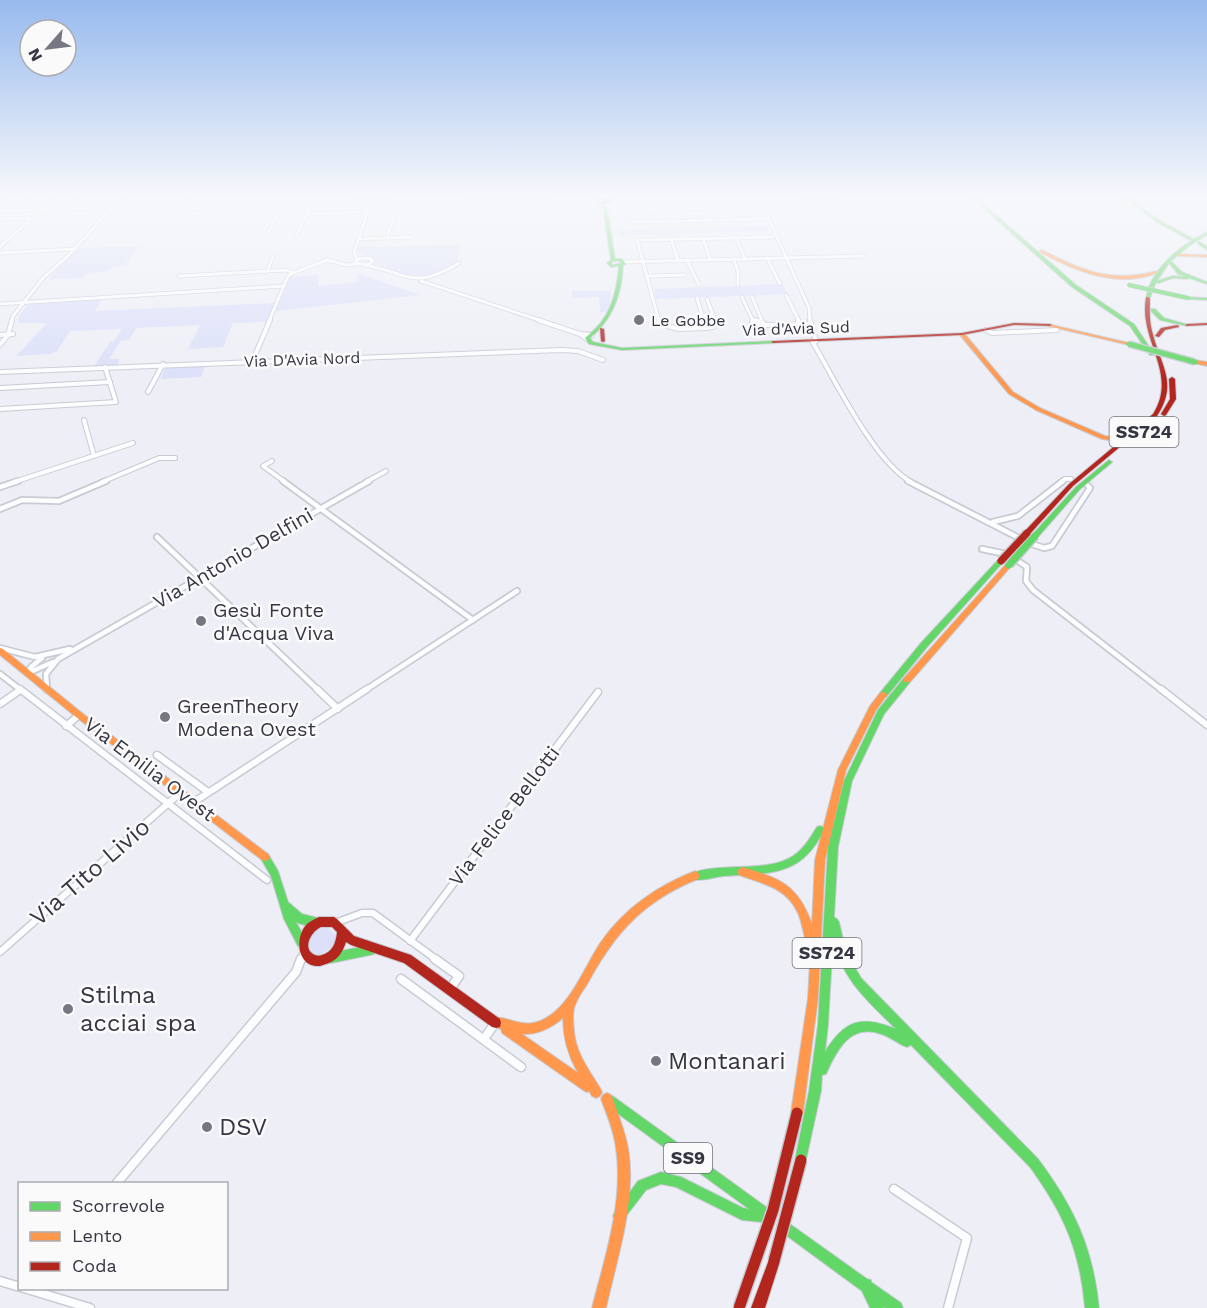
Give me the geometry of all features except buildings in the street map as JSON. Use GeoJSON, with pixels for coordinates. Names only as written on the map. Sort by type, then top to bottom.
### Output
{"type":"FeatureCollection","features":[{"type":"Feature","properties":{"kind":"main road"},"geometry":{"type":"LineString","coordinates":[[596,338],[613,311],[618,288],[617,257]]}},
{"type":"Feature","properties":{"kind":"main road"},"geometry":{"type":"LineString","coordinates":[[1043,257],[1074,286],[1132,326],[1164,372]]}},
{"type":"Feature","properties":{"kind":"main road"},"geometry":{"type":"LineString","coordinates":[[1047,257],[1080,273],[1188,298],[1207,299]]}},
{"type":"Feature","properties":{"kind":"main road"},"geometry":{"type":"LineString","coordinates":[[1052,257],[1070,265],[1118,278],[1144,278],[1157,272]]}},
{"type":"Feature","properties":{"kind":"main road","name":"SS724"},"geometry":{"type":"LineString","coordinates":[[740,1308],[772,1210],[797,1113],[813,998],[818,879],[823,842],[835,789],[858,735],[873,708],[924,645],[1078,488],[1166,412],[1174,391],[1147,316],[1148,295],[1157,272],[1171,257]]}},
{"type":"Feature","properties":{"kind":"main road","name":"SS724"},"geometry":{"type":"LineString","coordinates":[[1031,535],[1082,475],[1143,425],[1163,404],[1167,390],[1153,310],[1158,282],[1177,257]]}},
{"type":"Feature","properties":{"kind":"main road"},"geometry":{"type":"LineString","coordinates":[[1171,263],[1177,271],[1207,283]]}},
{"type":"Feature","properties":{"kind":"main road"},"geometry":{"type":"LineString","coordinates":[[1158,282],[1173,277],[1195,279]]}},
{"type":"Feature","properties":{"kind":"main road"},"geometry":{"type":"LineString","coordinates":[[1153,310],[1162,319],[1187,325]]}},
{"type":"Feature","properties":{"kind":"main road","name":"Via d'Avia Sud"},"geometry":{"type":"LineString","coordinates":[[596,338],[622,349],[962,334],[1021,323],[1068,328],[1207,364]]}},
{"type":"Feature","properties":{"kind":"main road"},"geometry":{"type":"LineString","coordinates":[[1157,336],[1166,327],[1207,324]]}},
{"type":"Feature","properties":{"kind":"main road"},"geometry":{"type":"LineString","coordinates":[[962,334],[1011,393],[1038,409],[1096,435],[1117,439],[1143,425]]}},
{"type":"Feature","properties":{"kind":"main road"},"geometry":{"type":"LineString","coordinates":[[1082,475],[1106,450],[1105,442],[1096,435]]}},
{"type":"Feature","properties":{"kind":"main road","name":"SS724"},"geometry":{"type":"LineString","coordinates":[[758,1308],[787,1215],[815,1090],[825,999],[829,885],[833,847],[852,769],[881,712],[1005,563]]}},
{"type":"Feature","properties":{"kind":"main road","name":"Via Emilia Ovest"},"geometry":{"type":"LineString","coordinates":[[0,650],[79,715],[265,857],[275,874],[287,916],[302,942]]}},
{"type":"Feature","properties":{"kind":"main road"},"geometry":{"type":"LineString","coordinates":[[495,1022],[529,1030],[556,1018],[571,1000],[606,943],[621,925],[652,898],[686,879],[709,873],[780,867],[792,864],[804,857],[815,843],[826,801],[835,789]]}},
{"type":"Feature","properties":{"kind":"main road"},"geometry":{"type":"LineString","coordinates":[[833,847],[836,873],[834,934],[841,955],[864,991],[1034,1163],[1055,1190],[1070,1216],[1082,1245],[1090,1277],[1092,1308]]}},
{"type":"Feature","properties":{"kind":"main road"},"geometry":{"type":"LineString","coordinates":[[733,870],[772,880],[790,892],[797,900],[809,927],[808,968],[813,998]]}},
{"type":"Feature","properties":{"kind":"main road","name":"Via Emilia Ovest"},"geometry":{"type":"LineString","coordinates":[[282,900],[290,913],[301,921],[319,922]]}},
{"type":"Feature","properties":{"kind":"main road"},"geometry":{"type":"LineString","coordinates":[[319,922],[335,923],[351,940],[374,949],[316,962],[303,954],[302,942],[308,930],[319,922]]}},
{"type":"Feature","properties":{"kind":"main road"},"geometry":{"type":"LineString","coordinates":[[329,958],[340,946],[341,931]]}},
{"type":"Feature","properties":{"kind":"main road","name":"SS9"},"geometry":{"type":"LineString","coordinates":[[374,949],[407,959],[607,1099],[896,1308]]}},
{"type":"Feature","properties":{"kind":"main road"},"geometry":{"type":"LineString","coordinates":[[571,1000],[566,1030],[567,1044],[573,1058],[596,1092]]}},
{"type":"Feature","properties":{"kind":"main road"},"geometry":{"type":"LineString","coordinates":[[815,1090],[833,1043],[841,1035],[857,1026],[874,1026],[896,1033],[930,1060]]}},
{"type":"Feature","properties":{"kind":"main road"},"geometry":{"type":"LineString","coordinates":[[599,1308],[619,1216],[624,1165],[622,1147],[607,1099]]}},
{"type":"Feature","properties":{"kind":"main road"},"geometry":{"type":"LineString","coordinates":[[619,1216],[642,1185],[661,1178],[677,1181],[742,1214],[770,1216]]}},
{"type":"Feature","properties":{"kind":"main road"},"geometry":{"type":"LineString","coordinates":[[866,1285],[877,1308]]}},
{"type":"Feature","properties":{"kind":"street"},"geometry":{"type":"LineString","coordinates":[[0,345],[11,334],[13,316],[22,303],[50,270],[65,257]]}},
{"type":"Feature","properties":{"kind":"street"},"geometry":{"type":"LineString","coordinates":[[267,272],[273,257]]}},
{"type":"Feature","properties":{"kind":"street"},"geometry":{"type":"LineString","coordinates":[[356,257],[357,262]]}},
{"type":"Feature","properties":{"kind":"street"},"geometry":{"type":"LineString","coordinates":[[641,257],[661,326],[670,329],[716,326],[707,299]]}},
{"type":"Feature","properties":{"kind":"street"},"geometry":{"type":"LineString","coordinates":[[618,263],[811,257]]}},
{"type":"Feature","properties":{"kind":"street"},"geometry":{"type":"LineString","coordinates":[[812,257],[815,263]]}},
{"type":"Feature","properties":{"kind":"street"},"geometry":{"type":"LineString","coordinates":[[253,360],[288,276],[327,260],[346,265],[362,258],[371,259],[372,263],[379,268]]}},
{"type":"Feature","properties":{"kind":"street"},"geometry":{"type":"LineString","coordinates":[[767,258],[780,284]]}},
{"type":"Feature","properties":{"kind":"street"},"geometry":{"type":"LineString","coordinates":[[786,258],[809,308],[814,340],[872,443],[891,468],[908,481],[992,522],[1034,546],[1049,548],[1085,498],[1090,488],[1088,486]]}},
{"type":"Feature","properties":{"kind":"street"},"geometry":{"type":"LineString","coordinates":[[733,259],[738,271],[738,285]]}},
{"type":"Feature","properties":{"kind":"street"},"geometry":{"type":"LineString","coordinates":[[687,260],[699,285]]}},
{"type":"Feature","properties":{"kind":"street"},"geometry":{"type":"LineString","coordinates":[[357,262],[596,338]]}},
{"type":"Feature","properties":{"kind":"street"},"geometry":{"type":"LineString","coordinates":[[364,265],[372,263]]}},
{"type":"Feature","properties":{"kind":"street"},"geometry":{"type":"LineString","coordinates":[[421,281],[459,263]]}},
{"type":"Feature","properties":{"kind":"street"},"geometry":{"type":"LineString","coordinates":[[179,276],[286,270],[293,273]]}},
{"type":"Feature","properties":{"kind":"street"},"geometry":{"type":"LineString","coordinates":[[648,276],[685,275]]}},
{"type":"Feature","properties":{"kind":"street"},"geometry":{"type":"LineString","coordinates":[[0,304],[284,286]]}},
{"type":"Feature","properties":{"kind":"street"},"geometry":{"type":"LineString","coordinates":[[786,295],[800,324]]}},
{"type":"Feature","properties":{"kind":"street"},"geometry":{"type":"LineString","coordinates":[[742,297],[754,325],[763,323],[811,324]]}},
{"type":"Feature","properties":{"kind":"street"},"geometry":{"type":"LineString","coordinates":[[752,297],[763,323]]}},
{"type":"Feature","properties":{"kind":"street"},"geometry":{"type":"LineString","coordinates":[[697,298],[706,328]]}},
{"type":"Feature","properties":{"kind":"street"},"geometry":{"type":"LineString","coordinates":[[15,309],[22,303]]}},
{"type":"Feature","properties":{"kind":"street"},"geometry":{"type":"LineString","coordinates":[[702,315],[713,315]]}},
{"type":"Feature","properties":{"kind":"street","name":"Via d'Avia Sud"},"geometry":{"type":"LineString","coordinates":[[986,330],[992,333],[1057,330]]}},
{"type":"Feature","properties":{"kind":"street"},"geometry":{"type":"LineString","coordinates":[[0,335],[11,334]]}},
{"type":"Feature","properties":{"kind":"street","name":"Via D'Avia Nord"},"geometry":{"type":"LineString","coordinates":[[0,372],[253,360],[566,350],[581,352],[603,360]]}},
{"type":"Feature","properties":{"kind":"street"},"geometry":{"type":"LineString","coordinates":[[148,392],[164,364]]}},
{"type":"Feature","properties":{"kind":"street"},"geometry":{"type":"LineString","coordinates":[[0,409],[116,402],[105,367]]}},
{"type":"Feature","properties":{"kind":"street"},"geometry":{"type":"LineString","coordinates":[[0,388],[110,382]]}},
{"type":"Feature","properties":{"kind":"street"},"geometry":{"type":"LineString","coordinates":[[84,420],[94,456]]}},
{"type":"Feature","properties":{"kind":"street"},"geometry":{"type":"LineString","coordinates":[[0,488],[133,443]]}},
{"type":"Feature","properties":{"kind":"street"},"geometry":{"type":"LineString","coordinates":[[0,509],[22,500],[59,501],[159,458],[175,458]]}},
{"type":"Feature","properties":{"kind":"street"},"geometry":{"type":"LineString","coordinates":[[272,461],[263,466],[473,620]]}},
{"type":"Feature","properties":{"kind":"street","name":"Via Antonio Delfini"},"geometry":{"type":"LineString","coordinates":[[81,645],[386,471]]}},
{"type":"Feature","properties":{"kind":"street"},"geometry":{"type":"LineString","coordinates":[[992,522],[1018,516],[1065,479],[1071,479]]}},
{"type":"Feature","properties":{"kind":"street"},"geometry":{"type":"LineString","coordinates":[[157,537],[338,709]]}},
{"type":"Feature","properties":{"kind":"street"},"geometry":{"type":"LineString","coordinates":[[982,549],[998,551],[1023,563],[1028,572],[1026,581],[1033,590],[1207,725]]}},
{"type":"Feature","properties":{"kind":"street"},"geometry":{"type":"LineString","coordinates":[[194,802],[517,591]]}},
{"type":"Feature","properties":{"kind":"street"},"geometry":{"type":"LineString","coordinates":[[28,673],[31,666],[43,658],[81,645]]}},
{"type":"Feature","properties":{"kind":"street"},"geometry":{"type":"LineString","coordinates":[[28,673],[81,645]]}},
{"type":"Feature","properties":{"kind":"street"},"geometry":{"type":"LineString","coordinates":[[0,650],[30,658],[43,658]]}},
{"type":"Feature","properties":{"kind":"street"},"geometry":{"type":"LineString","coordinates":[[47,690],[46,674],[58,659]]}},
{"type":"Feature","properties":{"kind":"street","name":"Via Emilia Ovest"},"geometry":{"type":"LineString","coordinates":[[0,674],[267,880]]}},
{"type":"Feature","properties":{"kind":"street"},"geometry":{"type":"LineString","coordinates":[[0,704],[20,690]]}},
{"type":"Feature","properties":{"kind":"street","name":"Via Felice Bellotti"},"geometry":{"type":"LineString","coordinates":[[410,940],[598,692]]}},
{"type":"Feature","properties":{"kind":"street"},"geometry":{"type":"LineString","coordinates":[[66,726],[79,715]]}},
{"type":"Feature","properties":{"kind":"street","name":"Via Emilia Ovest"},"geometry":{"type":"LineString","coordinates":[[157,755],[208,792]]}},
{"type":"Feature","properties":{"kind":"street","name":"Via Tito Livio"},"geometry":{"type":"LineString","coordinates":[[0,952],[181,792]]}},
{"type":"Feature","properties":{"kind":"street"},"geometry":{"type":"LineString","coordinates":[[335,923],[361,912],[373,913],[459,976],[450,989]]}},
{"type":"Feature","properties":{"kind":"street"},"geometry":{"type":"LineString","coordinates":[[341,931],[346,920]]}},
{"type":"Feature","properties":{"kind":"street"},"geometry":{"type":"LineString","coordinates":[[118,1182],[296,972],[303,954]]}},
{"type":"Feature","properties":{"kind":"street"},"geometry":{"type":"LineString","coordinates":[[296,972],[316,962]]}},
{"type":"Feature","properties":{"kind":"street"},"geometry":{"type":"LineString","coordinates":[[401,979],[521,1067]]}},
{"type":"Feature","properties":{"kind":"street"},"geometry":{"type":"LineString","coordinates":[[484,1040],[495,1022]]}},
{"type":"Feature","properties":{"kind":"street"},"geometry":{"type":"LineString","coordinates":[[894,1189],[967,1238],[948,1308]]}},
{"type":"Feature","properties":{"kind":"street"},"geometry":{"type":"LineString","coordinates":[[0,1281],[18,1286]]}},
{"type":"Feature","properties":{"kind":"street"},"geometry":{"type":"LineString","coordinates":[[28,1290],[90,1308]]}},
{"type":"Feature","properties":{"kind":"shaded area"},"geometry":{"type":"Polygon","coordinates":[[[70,257],[131,257],[125,265],[114,266],[109,271],[88,273],[83,278],[48,280],[70,257]]]}},
{"type":"Feature","properties":{"kind":"shaded area"},"geometry":{"type":"Polygon","coordinates":[[[370,257],[458,257],[457,262],[424,280],[375,264],[370,257]]]}},
{"type":"Feature","properties":{"kind":"shaded area"},"geometry":{"type":"Polygon","coordinates":[[[357,273],[420,295],[276,311],[290,277],[319,275],[318,286],[358,282],[357,273]]]}},
{"type":"Feature","properties":{"kind":"shaded area"},"geometry":{"type":"Polygon","coordinates":[[[782,284],[788,294],[656,299],[654,289],[782,284]]]}},
{"type":"Feature","properties":{"kind":"shaded area"},"geometry":{"type":"Polygon","coordinates":[[[572,291],[611,291],[608,312],[600,312],[599,297],[572,298],[572,291]]]}},
{"type":"Feature","properties":{"kind":"shaded area"},"geometry":{"type":"Polygon","coordinates":[[[102,299],[95,311],[275,303],[266,322],[233,323],[223,347],[188,349],[200,325],[136,328],[129,340],[121,341],[109,359],[120,359],[117,365],[94,366],[122,329],[70,331],[57,351],[50,354],[16,356],[47,323],[18,323],[19,316],[29,303],[102,299]]]}},
{"type":"Feature","properties":{"kind":"shaded area"},"geometry":{"type":"Polygon","coordinates":[[[206,365],[201,377],[160,379],[166,367],[206,365]]]}},
{"type":"Feature","properties":{"kind":"shaded area"},"geometry":{"type":"Polygon","coordinates":[[[328,927],[336,936],[333,946],[320,955],[311,953],[308,939],[318,929],[328,927]]]}},
{"type":"Feature","properties":{"kind":"traffic: fast"},"geometry":{"type":"LineString","coordinates":[[1042,257],[1074,286],[1132,325],[1152,354]]}},
{"type":"Feature","properties":{"kind":"traffic: fast"},"geometry":{"type":"LineString","coordinates":[[1148,298],[1157,276],[1172,257]]}},
{"type":"Feature","properties":{"kind":"traffic: fast"},"geometry":{"type":"LineString","coordinates":[[613,260],[621,260],[624,264],[612,266],[609,263],[613,260]]}},
{"type":"Feature","properties":{"kind":"traffic: fast"},"geometry":{"type":"LineString","coordinates":[[1171,263],[1180,273],[1207,283]]}},
{"type":"Feature","properties":{"kind":"traffic: fast"},"geometry":{"type":"LineString","coordinates":[[621,266],[613,306],[603,323],[587,338],[591,343],[622,349],[773,342]]}},
{"type":"Feature","properties":{"kind":"traffic: fast"},"geometry":{"type":"LineString","coordinates":[[1158,282],[1173,277],[1187,278]]}},
{"type":"Feature","properties":{"kind":"traffic: fast"},"geometry":{"type":"LineString","coordinates":[[1129,285],[1188,298]]}},
{"type":"Feature","properties":{"kind":"traffic: fast"},"geometry":{"type":"LineString","coordinates":[[1188,298],[1207,299]]}},
{"type":"Feature","properties":{"kind":"traffic: fast"},"geometry":{"type":"LineString","coordinates":[[1153,310],[1162,319],[1187,325]]}},
{"type":"Feature","properties":{"kind":"traffic: fast"},"geometry":{"type":"LineString","coordinates":[[1129,344],[1195,362]]}},
{"type":"Feature","properties":{"kind":"traffic: fast"},"geometry":{"type":"LineString","coordinates":[[1035,536],[1078,488],[1109,462]]}},
{"type":"Feature","properties":{"kind":"traffic: fast"},"geometry":{"type":"LineString","coordinates":[[1009,565],[1035,536]]}},
{"type":"Feature","properties":{"kind":"traffic: fast"},"geometry":{"type":"LineString","coordinates":[[883,695],[924,645],[1001,561]]}},
{"type":"Feature","properties":{"kind":"traffic: fast"},"geometry":{"type":"LineString","coordinates":[[801,1160],[815,1091],[823,1025],[833,847],[848,781],[881,712],[907,680]]}},
{"type":"Feature","properties":{"kind":"traffic: fast"},"geometry":{"type":"LineString","coordinates":[[695,876],[782,866],[796,859],[809,848],[820,830]]}},
{"type":"Feature","properties":{"kind":"traffic: fast"},"geometry":{"type":"LineString","coordinates":[[265,857],[275,874],[287,916],[302,942]]}},
{"type":"Feature","properties":{"kind":"traffic: fast"},"geometry":{"type":"LineString","coordinates":[[286,906],[300,919],[319,922]]}},
{"type":"Feature","properties":{"kind":"traffic: fast"},"geometry":{"type":"LineString","coordinates":[[834,922],[841,954],[857,982],[1034,1163],[1057,1196],[1082,1249],[1092,1308]]}},
{"type":"Feature","properties":{"kind":"traffic: fast"},"geometry":{"type":"LineString","coordinates":[[331,958],[370,950]]}},
{"type":"Feature","properties":{"kind":"traffic: fast"},"geometry":{"type":"LineString","coordinates":[[822,1070],[838,1042],[846,1033],[856,1028],[866,1026],[878,1028],[907,1042]]}},
{"type":"Feature","properties":{"kind":"traffic: fast"},"geometry":{"type":"LineString","coordinates":[[610,1101],[765,1213]]}},
{"type":"Feature","properties":{"kind":"traffic: fast"},"geometry":{"type":"LineString","coordinates":[[619,1216],[642,1185],[661,1178],[677,1181],[742,1214],[770,1217]]}},
{"type":"Feature","properties":{"kind":"traffic: fast"},"geometry":{"type":"LineString","coordinates":[[783,1226],[896,1308]]}},
{"type":"Feature","properties":{"kind":"traffic: fast"},"geometry":{"type":"LineString","coordinates":[[866,1285],[877,1308]]}},
{"type":"Feature","properties":{"kind":"traffic: slow"},"geometry":{"type":"LineString","coordinates":[[1053,257],[1097,275],[1127,278],[1157,272]]}},
{"type":"Feature","properties":{"kind":"traffic: slow"},"geometry":{"type":"LineString","coordinates":[[1050,325],[1129,344]]}},
{"type":"Feature","properties":{"kind":"traffic: slow"},"geometry":{"type":"LineString","coordinates":[[962,334],[1011,393],[1038,409],[1104,438],[1117,439],[1127,434]]}},
{"type":"Feature","properties":{"kind":"traffic: slow"},"geometry":{"type":"LineString","coordinates":[[1195,362],[1207,364]]}},
{"type":"Feature","properties":{"kind":"traffic: slow"},"geometry":{"type":"LineString","coordinates":[[907,680],[1009,565]]}},
{"type":"Feature","properties":{"kind":"traffic: slow"},"geometry":{"type":"LineString","coordinates":[[0,651],[79,715],[265,857]]}},
{"type":"Feature","properties":{"kind":"traffic: slow"},"geometry":{"type":"LineString","coordinates":[[797,1113],[813,998],[820,860],[842,770],[873,708],[883,695]]}},
{"type":"Feature","properties":{"kind":"traffic: slow"},"geometry":{"type":"LineString","coordinates":[[742,872],[769,880],[789,893],[802,911],[810,938]]}},
{"type":"Feature","properties":{"kind":"traffic: slow"},"geometry":{"type":"LineString","coordinates":[[495,1022],[532,1029],[553,1020],[569,1004],[597,957],[627,919],[665,889],[695,876]]}},
{"type":"Feature","properties":{"kind":"traffic: slow"},"geometry":{"type":"LineString","coordinates":[[570,1002],[568,1030],[572,1050],[596,1092]]}},
{"type":"Feature","properties":{"kind":"traffic: slow"},"geometry":{"type":"LineString","coordinates":[[506,1029],[587,1086]]}},
{"type":"Feature","properties":{"kind":"traffic: slow"},"geometry":{"type":"LineString","coordinates":[[599,1308],[618,1228],[624,1186],[622,1148],[607,1099]]}},
{"type":"Feature","properties":{"kind":"traffic: jam"},"geometry":{"type":"LineString","coordinates":[[1027,533],[1071,485],[1155,415],[1161,405],[1165,386],[1164,376],[1151,336],[1147,312],[1148,298]]}},
{"type":"Feature","properties":{"kind":"traffic: jam"},"geometry":{"type":"LineString","coordinates":[[773,342],[962,334],[1014,324],[1050,325]]}},
{"type":"Feature","properties":{"kind":"traffic: jam"},"geometry":{"type":"LineString","coordinates":[[1187,325],[1207,324]]}},
{"type":"Feature","properties":{"kind":"traffic: jam"},"geometry":{"type":"LineString","coordinates":[[1157,336],[1163,329],[1177,326]]}},
{"type":"Feature","properties":{"kind":"traffic: jam"},"geometry":{"type":"LineString","coordinates":[[602,329],[603,341]]}},
{"type":"Feature","properties":{"kind":"traffic: jam"},"geometry":{"type":"LineString","coordinates":[[1164,414],[1173,399],[1172,379]]}},
{"type":"Feature","properties":{"kind":"traffic: jam"},"geometry":{"type":"LineString","coordinates":[[1001,561],[1027,533]]}},
{"type":"Feature","properties":{"kind":"traffic: jam"},"geometry":{"type":"LineString","coordinates":[[342,932],[339,946],[330,957],[320,961],[312,960],[307,955],[304,941],[311,926],[319,922],[334,922],[351,940],[407,959],[496,1023]]}},
{"type":"Feature","properties":{"kind":"traffic: jam"},"geometry":{"type":"LineString","coordinates":[[739,1308],[773,1210],[797,1113]]}},
{"type":"Feature","properties":{"kind":"traffic: jam"},"geometry":{"type":"LineString","coordinates":[[774,1261],[801,1160]]}},
{"type":"Feature","properties":{"kind":"traffic: jam"},"geometry":{"type":"LineString","coordinates":[[758,1308],[774,1261]]}},
{"type":"Feature","properties":{"kind":"place","name":"Le Gobbe"},"geometry":{"type":"Point","coordinates":[639,320]}},
{"type":"Feature","properties":{"kind":"place","name":"Gesù Fonte d'Acqua Viva"},"geometry":{"type":"Point","coordinates":[201,621]}},
{"type":"Feature","properties":{"kind":"place","name":"GreenTheory Modena Ovest"},"geometry":{"type":"Point","coordinates":[165,717]}},
{"type":"Feature","properties":{"kind":"place","name":"Stilma acciai spa"},"geometry":{"type":"Point","coordinates":[68,1009]}},
{"type":"Feature","properties":{"kind":"place","name":"Montanari"},"geometry":{"type":"Point","coordinates":[656,1061]}},
{"type":"Feature","properties":{"kind":"place","name":"DSV"},"geometry":{"type":"Point","coordinates":[207,1127]}}]}
